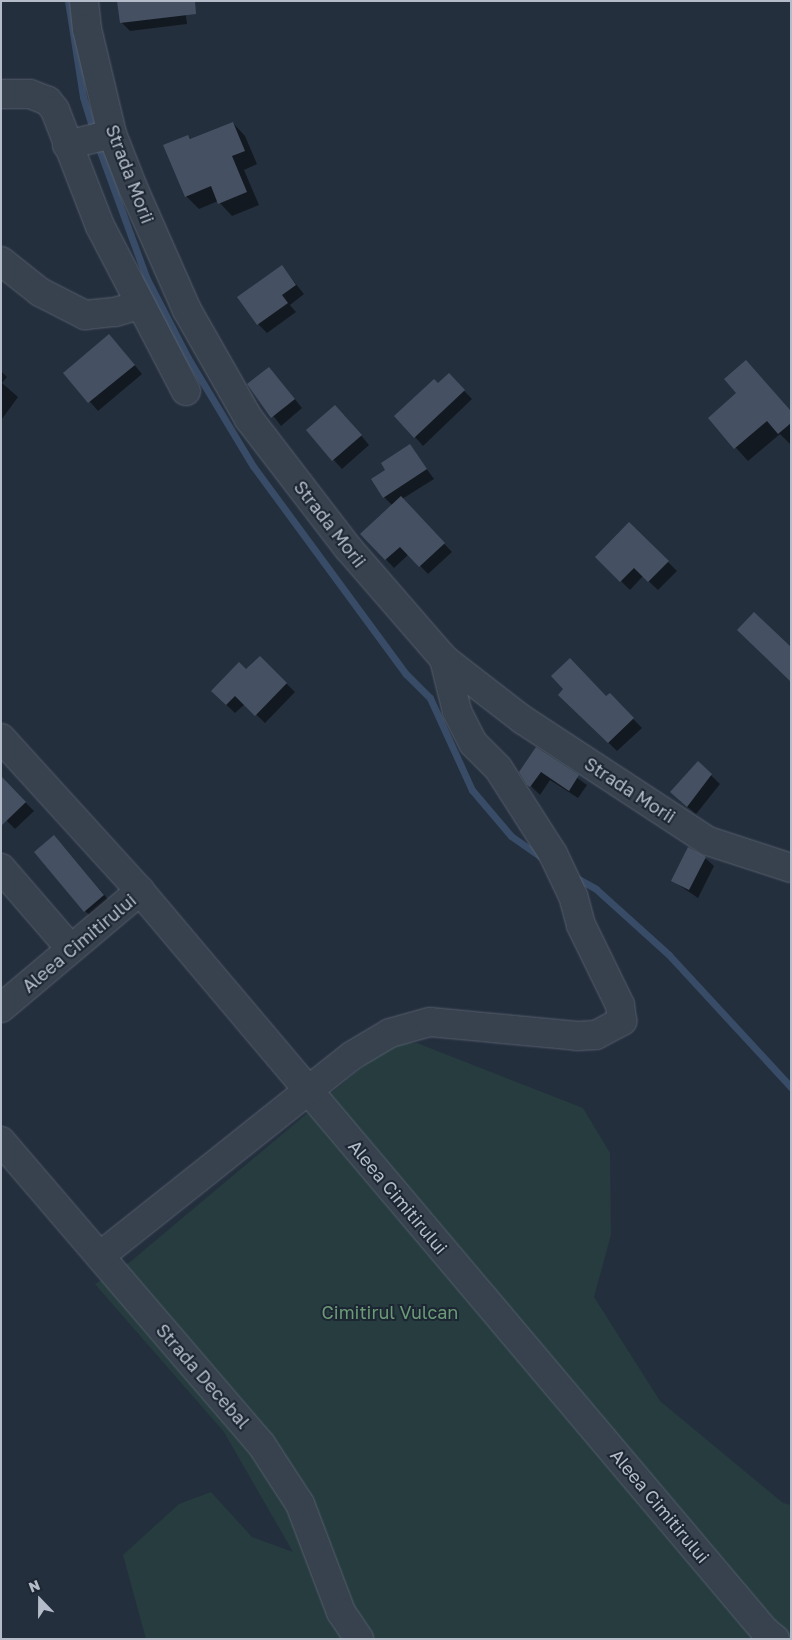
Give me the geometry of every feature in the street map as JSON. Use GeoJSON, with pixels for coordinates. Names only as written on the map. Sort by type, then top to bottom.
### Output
{"type":"FeatureCollection","features":[{"type":"Feature","properties":{"kind":"street","name":"Strada Morii"},"geometry":{"type":"LineString","coordinates":[[84,1],[93,139],[134,190],[187,310],[249,419],[348,548],[444,659],[523,720],[708,841],[791,868]]}},
{"type":"Feature","properties":{"kind":"street"},"geometry":{"type":"LineString","coordinates":[[1,94],[30,94],[48,101],[55,110],[93,139],[100,226],[139,305],[186,392]]}},
{"type":"Feature","properties":{"kind":"street"},"geometry":{"type":"LineString","coordinates":[[1,261],[40,292],[85,315],[115,312],[139,305]]}},
{"type":"Feature","properties":{"kind":"street"},"geometry":{"type":"LineString","coordinates":[[100,1256],[308,1090],[367,1046],[408,1026],[430,1022],[577,1036],[596,1035],[622,1021],[620,1005],[581,924],[574,896],[553,854],[498,768],[473,743],[457,711],[444,659]]}},
{"type":"Feature","properties":{"kind":"street"},"geometry":{"type":"LineString","coordinates":[[1,738],[140,891]]}},
{"type":"Feature","properties":{"kind":"street"},"geometry":{"type":"LineString","coordinates":[[1,868],[71,949]]}},
{"type":"Feature","properties":{"kind":"street","name":"Aleea Cimitirului"},"geometry":{"type":"LineString","coordinates":[[1,1008],[140,891],[759,1624],[775,1639]]}},
{"type":"Feature","properties":{"kind":"street","name":"Strada Decebal"},"geometry":{"type":"LineString","coordinates":[[1,1141],[261,1444],[300,1504],[341,1612],[359,1639]]}},
{"type":"Feature","properties":{"kind":"green space","name":"Cimitirul Vulcan"},"geometry":{"type":"Polygon","coordinates":[[[392,1042],[417,1043],[583,1108],[610,1153],[611,1235],[594,1297],[660,1401],[783,1503],[791,1505],[791,1639],[146,1639],[123,1555],[179,1504],[211,1492],[252,1537],[293,1552],[224,1432],[95,1284],[130,1262],[392,1042]]]}},
{"type":"Feature","properties":{"kind":"building"},"geometry":{"type":"Polygon","coordinates":[[[117,1],[195,1],[196,14],[120,23],[117,1]]]}},
{"type":"Feature","properties":{"kind":"building"},"geometry":{"type":"Polygon","coordinates":[[[233,122],[245,151],[232,156],[247,192],[218,204],[211,186],[185,197],[163,145],[188,135],[190,139],[233,122]]]}},
{"type":"Feature","properties":{"kind":"building"},"geometry":{"type":"Polygon","coordinates":[[[282,265],[296,285],[282,295],[288,303],[257,325],[237,297],[282,265]]]}},
{"type":"Feature","properties":{"kind":"building"},"geometry":{"type":"Polygon","coordinates":[[[109,334],[135,365],[88,403],[63,373],[109,334]]]}},
{"type":"Feature","properties":{"kind":"building"},"geometry":{"type":"Polygon","coordinates":[[[746,360],[791,411],[791,423],[778,434],[767,421],[734,449],[708,418],[736,393],[724,379],[746,360]]]}},
{"type":"Feature","properties":{"kind":"building"},"geometry":{"type":"Polygon","coordinates":[[[269,367],[295,399],[271,418],[247,384],[269,367]]]}},
{"type":"Feature","properties":{"kind":"building"},"geometry":{"type":"Polygon","coordinates":[[[449,373],[465,390],[414,438],[394,416],[434,379],[438,383],[449,373]]]}},
{"type":"Feature","properties":{"kind":"building"},"geometry":{"type":"Polygon","coordinates":[[[335,405],[362,435],[332,461],[306,430],[335,405]]]}},
{"type":"Feature","properties":{"kind":"building"},"geometry":{"type":"Polygon","coordinates":[[[410,444],[427,469],[383,498],[371,479],[385,470],[381,463],[410,444]]]}},
{"type":"Feature","properties":{"kind":"building"},"geometry":{"type":"Polygon","coordinates":[[[401,496],[445,543],[419,567],[400,547],[385,560],[360,534],[401,496]]]}},
{"type":"Feature","properties":{"kind":"building"},"geometry":{"type":"Polygon","coordinates":[[[629,522],[669,561],[648,582],[634,568],[620,582],[595,557],[629,522]]]}},
{"type":"Feature","properties":{"kind":"building"},"geometry":{"type":"Polygon","coordinates":[[[754,612],[791,647],[791,682],[737,630],[754,612]]]}},
{"type":"Feature","properties":{"kind":"building"},"geometry":{"type":"Polygon","coordinates":[[[260,656],[287,683],[255,716],[235,696],[226,705],[211,691],[239,662],[246,669],[260,656]]]}},
{"type":"Feature","properties":{"kind":"building"},"geometry":{"type":"Polygon","coordinates":[[[570,658],[606,696],[610,693],[634,718],[608,743],[558,695],[563,689],[551,676],[570,658]]]}},
{"type":"Feature","properties":{"kind":"building"},"geometry":{"type":"Polygon","coordinates":[[[536,747],[579,775],[569,791],[541,772],[530,787],[527,785],[519,772],[536,747]]]}},
{"type":"Feature","properties":{"kind":"building"},"geometry":{"type":"Polygon","coordinates":[[[698,761],[712,774],[687,807],[670,792],[698,761]]]}},
{"type":"Feature","properties":{"kind":"building"},"geometry":{"type":"Polygon","coordinates":[[[1,776],[26,802],[1,826],[1,776]]]}},
{"type":"Feature","properties":{"kind":"building"},"geometry":{"type":"Polygon","coordinates":[[[54,835],[104,895],[84,912],[34,852],[54,835]]]}},
{"type":"Feature","properties":{"kind":"building"},"geometry":{"type":"Polygon","coordinates":[[[688,847],[706,857],[689,890],[671,881],[688,847]]]}},
{"type":"Feature","properties":{"kind":"waterway"},"geometry":{"type":"LineString","coordinates":[[68,1],[83,97],[94,133]]}},
{"type":"Feature","properties":{"kind":"waterway"},"geometry":{"type":"LineString","coordinates":[[97,143],[146,277],[188,358],[253,466],[406,674],[430,698],[472,790],[511,836],[544,859]]}},
{"type":"Feature","properties":{"kind":"waterway"},"geometry":{"type":"LineString","coordinates":[[573,876],[596,889],[669,955],[791,1087]]}}]}
